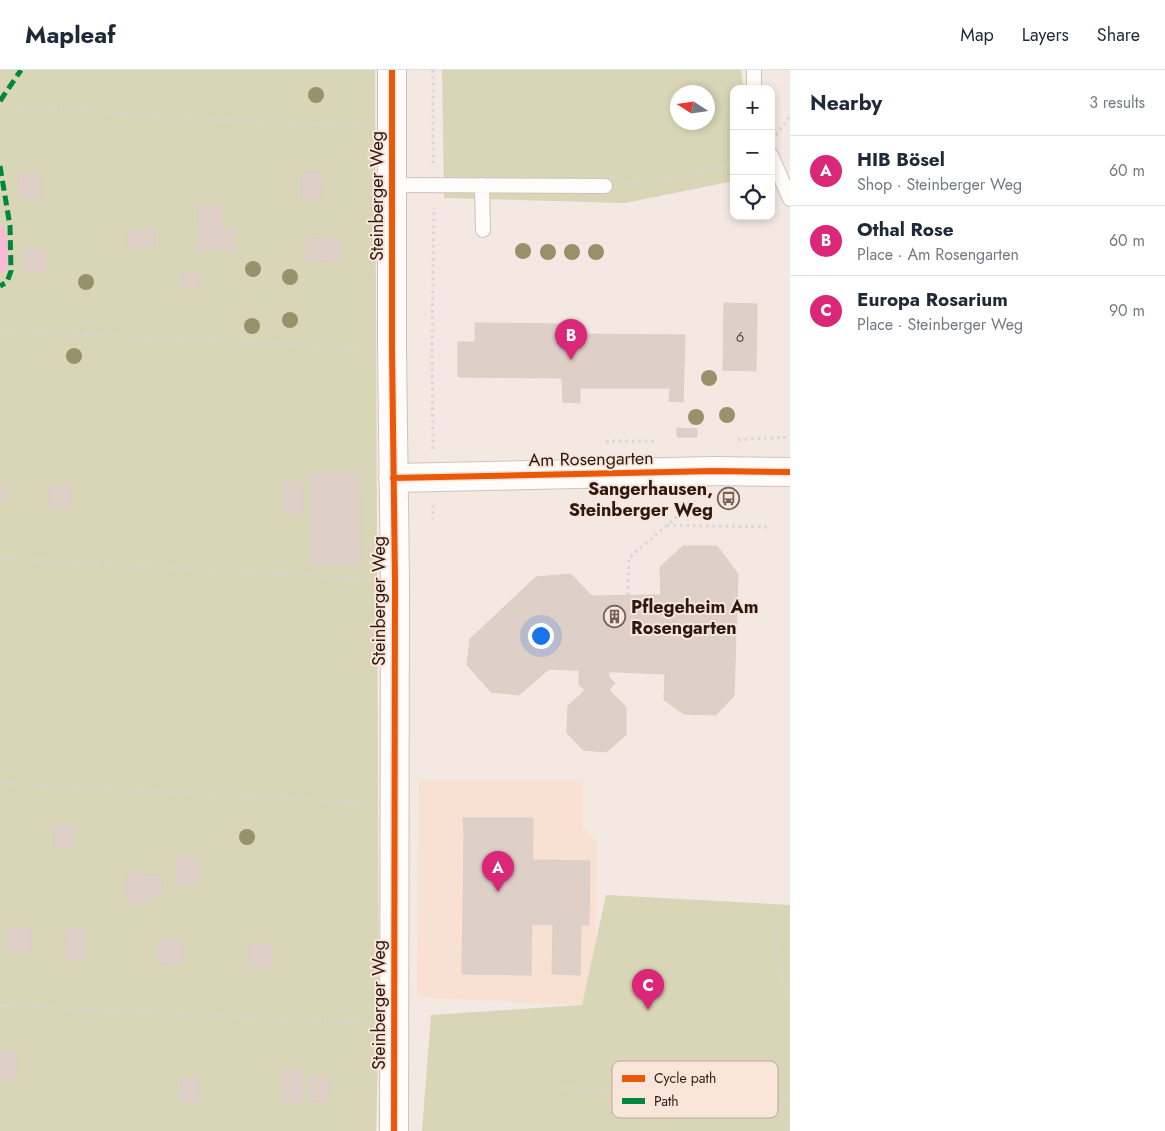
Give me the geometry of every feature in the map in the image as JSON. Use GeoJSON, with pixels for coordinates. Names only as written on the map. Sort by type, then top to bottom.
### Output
{"type":"FeatureCollection","features":[{"type":"Feature","properties":{"kind":"street","name":"Steinberger Weg"},"geometry":{"type":"LineString","coordinates":[[392,70],[392,349],[395,580],[394,1131]]}},
{"type":"Feature","properties":{"kind":"street","name":"Am Rosengarten"},"geometry":{"type":"LineString","coordinates":[[393,478],[790,472]]}},
{"type":"Feature","properties":{"kind":"lane"},"geometry":{"type":"LineString","coordinates":[[754,70],[754,85]]}},
{"type":"Feature","properties":{"kind":"lane"},"geometry":{"type":"LineString","coordinates":[[775,164],[790,199]]}},
{"type":"Feature","properties":{"kind":"lane"},"geometry":{"type":"LineString","coordinates":[[392,185],[605,186]]}},
{"type":"Feature","properties":{"kind":"lane"},"geometry":{"type":"LineString","coordinates":[[482,185],[483,230]]}},
{"type":"Feature","properties":{"kind":"path"},"geometry":{"type":"LineString","coordinates":[[432,70],[434,185],[433,451]]}},
{"type":"Feature","properties":{"kind":"path"},"geometry":{"type":"LineString","coordinates":[[15,106],[204,119],[362,126],[392,125]]}},
{"type":"Feature","properties":{"kind":"path"},"geometry":{"type":"LineString","coordinates":[[775,137],[790,116]]}},
{"type":"Feature","properties":{"kind":"path"},"geometry":{"type":"LineString","coordinates":[[605,186],[682,177],[730,164]]}},
{"type":"Feature","properties":{"kind":"path"},"geometry":{"type":"LineString","coordinates":[[0,330],[392,349]]}},
{"type":"Feature","properties":{"kind":"path"},"geometry":{"type":"LineString","coordinates":[[628,595],[629,558],[695,501]]}},
{"type":"Feature","properties":{"kind":"path"},"geometry":{"type":"LineString","coordinates":[[666,525],[768,527]]}},
{"type":"Feature","properties":{"kind":"path"},"geometry":{"type":"LineString","coordinates":[[0,558],[395,580]]}},
{"type":"Feature","properties":{"kind":"path"},"geometry":{"type":"LineString","coordinates":[[0,783],[395,804]]}},
{"type":"Feature","properties":{"kind":"path"},"geometry":{"type":"LineString","coordinates":[[772,917],[782,982],[789,985],[790,993]]}},
{"type":"Feature","properties":{"kind":"path"},"geometry":{"type":"LineString","coordinates":[[0,1005],[394,1024]]}},
{"type":"Feature","properties":{"kind":"path"},"geometry":{"type":"LineString","coordinates":[[554,1087],[612,1091]]}},
{"type":"Feature","properties":{"kind":"path"},"geometry":{"type":"LineString","coordinates":[[790,1123],[790,1131]]}},
{"type":"Feature","properties":{"kind":"shaded area"},"geometry":{"type":"Polygon","coordinates":[[[0,70],[375,70],[379,1024],[376,1131],[0,1131],[0,70]]]}},
{"type":"Feature","properties":{"kind":"shaded area"},"geometry":{"type":"Polygon","coordinates":[[[442,70],[741,70],[743,85],[730,85],[730,182],[625,203],[444,198],[442,70]]]}},
{"type":"Feature","properties":{"kind":"shaded area"},"geometry":{"type":"Polygon","coordinates":[[[419,781],[582,781],[582,828],[597,841],[596,941],[582,1005],[417,997],[419,781]]]}},
{"type":"Feature","properties":{"kind":"shaded area"},"geometry":{"type":"Polygon","coordinates":[[[606,895],[790,905],[790,1131],[422,1131],[431,1015],[582,1005],[606,895]]]}},
{"type":"Feature","properties":{"kind":"building"},"geometry":{"type":"Polygon","coordinates":[[[40,172],[41,198],[20,199],[19,173],[40,172]]]}},
{"type":"Feature","properties":{"kind":"building"},"geometry":{"type":"Polygon","coordinates":[[[302,172],[322,173],[321,201],[301,200],[302,172]]]}},
{"type":"Feature","properties":{"kind":"building"},"geometry":{"type":"Polygon","coordinates":[[[198,205],[221,205],[221,229],[197,229],[198,205]]]}},
{"type":"Feature","properties":{"kind":"building"},"geometry":{"type":"Polygon","coordinates":[[[128,228],[154,228],[155,247],[127,246],[128,228]]]}},
{"type":"Feature","properties":{"kind":"building"},"geometry":{"type":"Polygon","coordinates":[[[197,229],[221,229],[220,251],[197,251],[197,229]]]}},
{"type":"Feature","properties":{"kind":"building"},"geometry":{"type":"Polygon","coordinates":[[[221,229],[235,229],[235,251],[220,251],[221,229]]]}},
{"type":"Feature","properties":{"kind":"building"},"geometry":{"type":"Polygon","coordinates":[[[306,238],[340,239],[340,262],[306,261],[306,238]]]}},
{"type":"Feature","properties":{"kind":"building"},"geometry":{"type":"Polygon","coordinates":[[[44,248],[45,272],[26,272],[25,249],[44,248]]]}},
{"type":"Feature","properties":{"kind":"building"},"geometry":{"type":"Polygon","coordinates":[[[181,273],[199,274],[199,289],[180,288],[181,273]]]}},
{"type":"Feature","properties":{"kind":"building"},"geometry":{"type":"Polygon","coordinates":[[[724,303],[757,304],[756,371],[723,370],[724,303]]]}},
{"type":"Feature","properties":{"kind":"building"},"geometry":{"type":"Polygon","coordinates":[[[475,323],[562,324],[562,334],[685,335],[683,402],[669,401],[670,388],[580,388],[580,403],[563,402],[562,378],[458,377],[458,342],[475,342],[475,323]]]}},
{"type":"Feature","properties":{"kind":"building"},"geometry":{"type":"Polygon","coordinates":[[[677,428],[697,429],[697,437],[677,437],[677,428]]]}},
{"type":"Feature","properties":{"kind":"building"},"geometry":{"type":"Polygon","coordinates":[[[360,471],[361,565],[309,565],[309,472],[360,471]]]}},
{"type":"Feature","properties":{"kind":"building"},"geometry":{"type":"Polygon","coordinates":[[[283,482],[303,482],[304,513],[283,513],[283,482]]]}},
{"type":"Feature","properties":{"kind":"building"},"geometry":{"type":"Polygon","coordinates":[[[48,485],[71,485],[71,508],[49,508],[48,485]]]}},
{"type":"Feature","properties":{"kind":"building"},"geometry":{"type":"Polygon","coordinates":[[[0,486],[7,487],[7,501],[0,501],[0,486]]]}},
{"type":"Feature","properties":{"kind":"building","name":"Pflegeheim Am Rosengarten"},"geometry":{"type":"Polygon","coordinates":[[[683,546],[717,546],[738,574],[734,696],[716,715],[684,714],[664,700],[665,674],[549,669],[519,695],[491,692],[467,665],[470,639],[536,577],[571,574],[592,596],[661,595],[660,567],[683,546]]]}},
{"type":"Feature","properties":{"kind":"building"},"geometry":{"type":"Polygon","coordinates":[[[579,671],[609,672],[609,677],[615,683],[609,690],[585,690],[579,685],[579,671]]]}},
{"type":"Feature","properties":{"kind":"building"},"geometry":{"type":"Polygon","coordinates":[[[585,690],[609,690],[626,707],[626,735],[606,752],[583,750],[567,733],[568,706],[585,690]]]}},
{"type":"Feature","properties":{"kind":"building"},"geometry":{"type":"Polygon","coordinates":[[[463,818],[533,818],[533,832],[464,832],[463,818]]]}},
{"type":"Feature","properties":{"kind":"building"},"geometry":{"type":"Polygon","coordinates":[[[54,824],[76,825],[75,847],[53,846],[54,824]]]}},
{"type":"Feature","properties":{"kind":"building"},"geometry":{"type":"Polygon","coordinates":[[[464,832],[533,832],[531,975],[462,974],[464,832]]]}},
{"type":"Feature","properties":{"kind":"building"},"geometry":{"type":"Polygon","coordinates":[[[177,857],[198,858],[198,885],[177,885],[177,857]]]}},
{"type":"Feature","properties":{"kind":"building"},"geometry":{"type":"Polygon","coordinates":[[[533,860],[590,861],[589,925],[532,924],[533,860]]]}},
{"type":"Feature","properties":{"kind":"building"},"geometry":{"type":"Polygon","coordinates":[[[128,873],[163,875],[162,896],[149,896],[148,904],[126,903],[128,873]]]}},
{"type":"Feature","properties":{"kind":"building"},"geometry":{"type":"Polygon","coordinates":[[[553,925],[581,925],[580,975],[552,974],[553,925]]]}},
{"type":"Feature","properties":{"kind":"building"},"geometry":{"type":"Polygon","coordinates":[[[7,928],[31,928],[32,953],[7,953],[7,928]]]}},
{"type":"Feature","properties":{"kind":"building"},"geometry":{"type":"Polygon","coordinates":[[[84,928],[84,960],[66,961],[65,929],[84,928]]]}},
{"type":"Feature","properties":{"kind":"building"},"geometry":{"type":"Polygon","coordinates":[[[183,939],[183,963],[158,964],[158,940],[183,939]]]}},
{"type":"Feature","properties":{"kind":"building"},"geometry":{"type":"Polygon","coordinates":[[[272,944],[272,968],[250,969],[249,945],[272,944]]]}},
{"type":"Feature","properties":{"kind":"building"},"geometry":{"type":"Polygon","coordinates":[[[0,1051],[17,1052],[16,1079],[0,1078],[0,1051]]]}},
{"type":"Feature","properties":{"kind":"building"},"geometry":{"type":"Polygon","coordinates":[[[282,1069],[302,1069],[302,1102],[282,1102],[282,1069]]]}},
{"type":"Feature","properties":{"kind":"building"},"geometry":{"type":"Polygon","coordinates":[[[308,1077],[329,1077],[329,1101],[308,1102],[308,1077]]]}},
{"type":"Feature","properties":{"kind":"building"},"geometry":{"type":"Polygon","coordinates":[[[181,1078],[199,1078],[199,1101],[180,1101],[181,1078]]]}},
{"type":"Feature","properties":{"kind":"waterway"},"geometry":{"type":"LineString","coordinates":[[0,230],[4,249],[3,266],[0,269]]}},
{"type":"Feature","properties":{"kind":"marked path"},"geometry":{"type":"LineString","coordinates":[[0,101],[21,70]]}},
{"type":"Feature","properties":{"kind":"marked path"},"geometry":{"type":"LineString","coordinates":[[0,166],[10,226],[11,271],[7,282],[0,286]]}},
{"type":"Feature","properties":{"kind":"cycle path"},"geometry":{"type":"LineString","coordinates":[[392,70],[392,349],[395,580],[394,1131]]}},
{"type":"Feature","properties":{"kind":"cycle path"},"geometry":{"type":"LineString","coordinates":[[393,478],[714,471],[790,472]]}},
{"type":"Feature","properties":{"kind":"place","name":"Othal Rose"},"geometry":{"type":"Point","coordinates":[571,360]}},
{"type":"Feature","properties":{"kind":"place","name":"Sangerhausen, Steinberger Weg"},"geometry":{"type":"Point","coordinates":[729,499]}},
{"type":"Feature","properties":{"kind":"place","name":"Pflegeheim Am Rosengarten"},"geometry":{"type":"Point","coordinates":[615,617]}},
{"type":"Feature","properties":{"kind":"place","name":"HIB Bösel"},"geometry":{"type":"Point","coordinates":[498,892]}},
{"type":"Feature","properties":{"kind":"place","name":"Europa Rosarium"},"geometry":{"type":"Point","coordinates":[648,1010]}}]}
